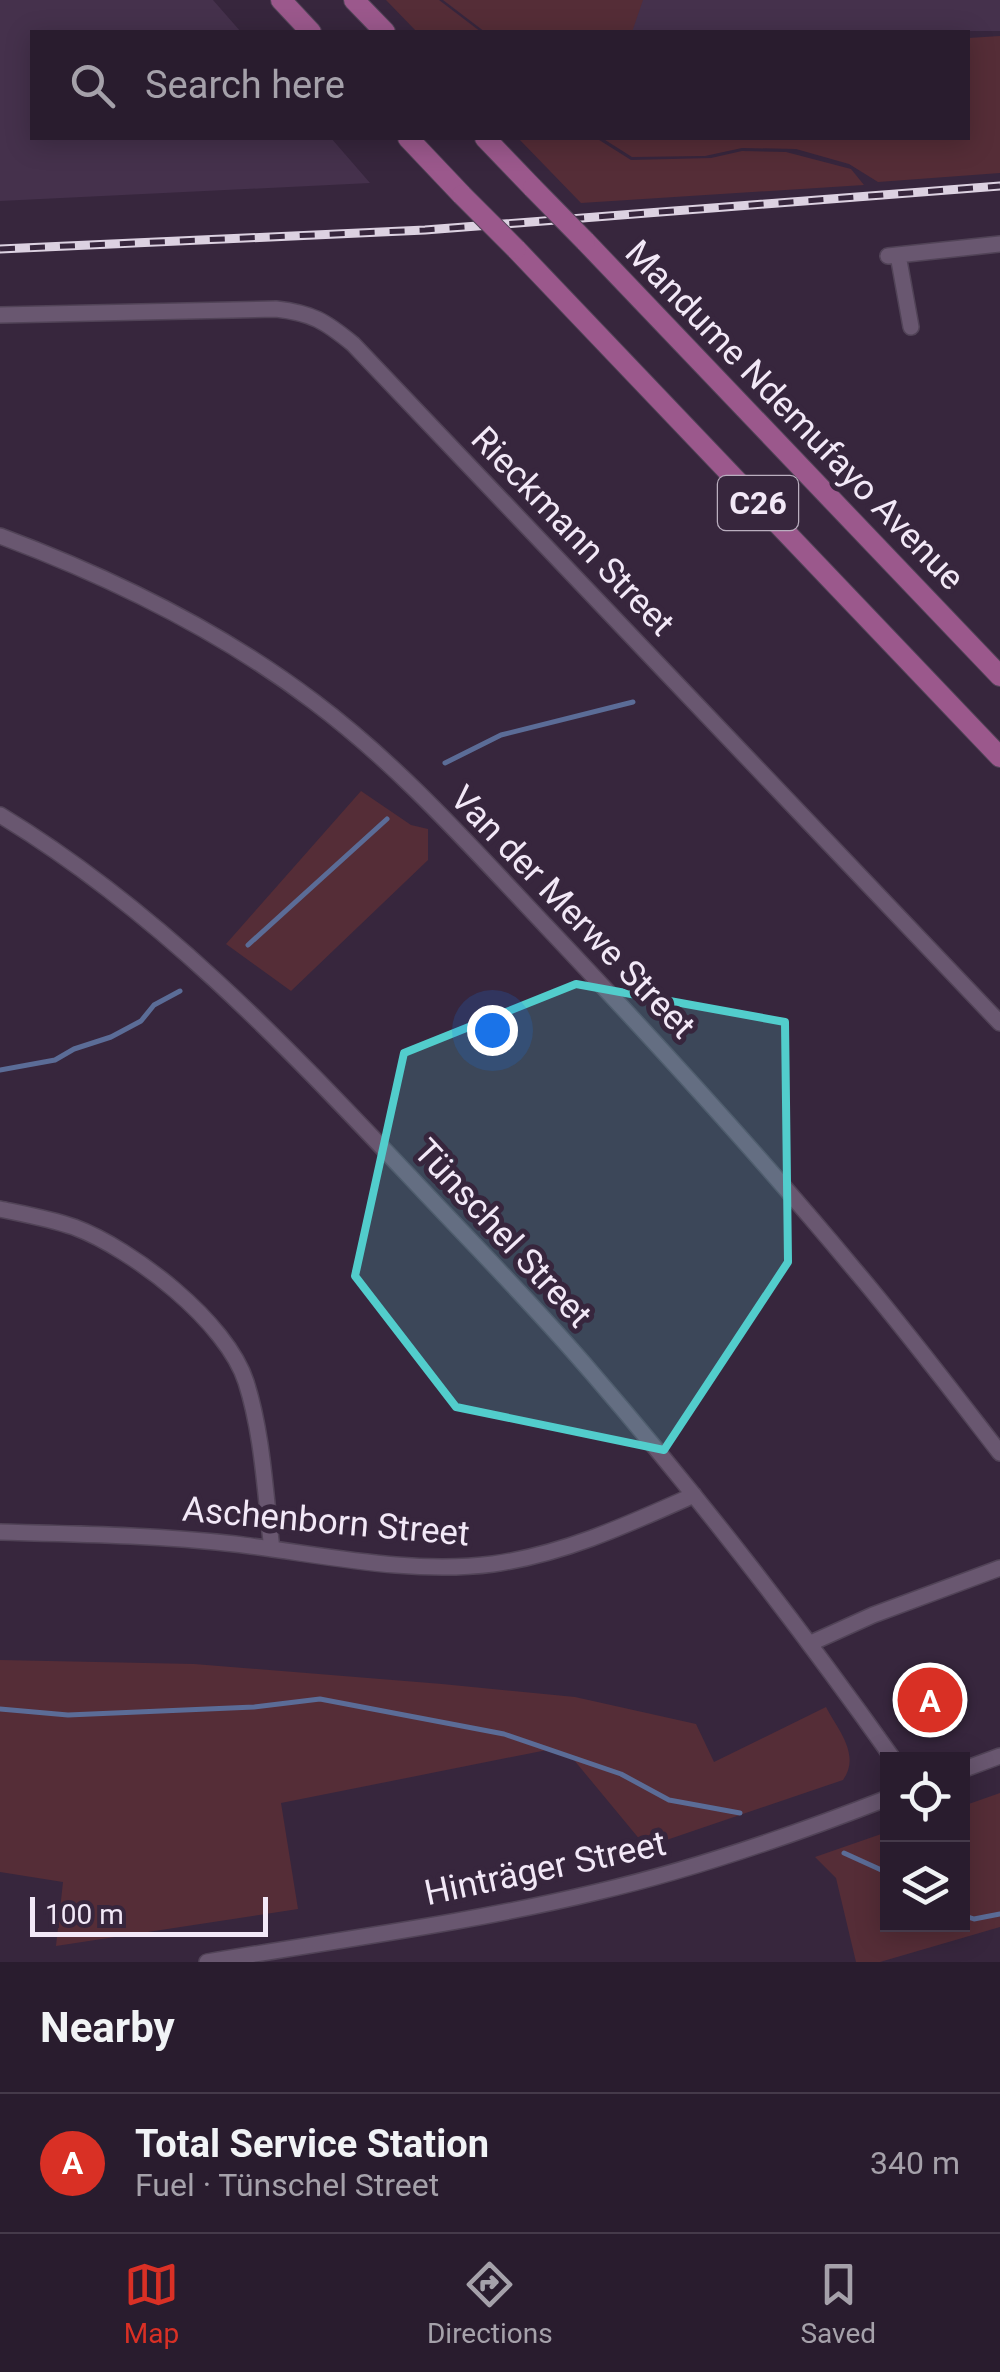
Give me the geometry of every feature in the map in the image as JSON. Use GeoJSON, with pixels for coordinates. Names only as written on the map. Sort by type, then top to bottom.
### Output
{"type":"FeatureCollection","features":[{"type":"Feature","properties":{"kind":"main road"},"geometry":{"type":"LineString","coordinates":[[281,0],[309,30]]}},
{"type":"Feature","properties":{"kind":"main road"},"geometry":{"type":"LineString","coordinates":[[354,0],[383,30]]}},
{"type":"Feature","properties":{"kind":"main road","name":"C26"},"geometry":{"type":"LineString","coordinates":[[410,140],[1000,757]]}},
{"type":"Feature","properties":{"kind":"main road","name":"Mandume Ndemufayo Avenue"},"geometry":{"type":"LineString","coordinates":[[487,140],[1000,676]]}},
{"type":"Feature","properties":{"kind":"street"},"geometry":{"type":"LineString","coordinates":[[911,327],[893,256],[1000,244]]}},
{"type":"Feature","properties":{"kind":"street","name":"Rieckmann Street"},"geometry":{"type":"LineString","coordinates":[[0,315],[276,308],[308,312],[329,324],[353,344],[1000,1023]]}},
{"type":"Feature","properties":{"kind":"street","name":"Van der Merwe Street"},"geometry":{"type":"LineString","coordinates":[[0,536],[138,594],[263,665],[358,734],[452,826],[672,1058],[856,1271],[1000,1452]]}},
{"type":"Feature","properties":{"kind":"street","name":"Tünschel Street"},"geometry":{"type":"LineString","coordinates":[[0,816],[57,851],[118,896],[256,1017],[577,1356],[811,1643],[888,1752]]}},
{"type":"Feature","properties":{"kind":"street"},"geometry":{"type":"LineString","coordinates":[[0,1209],[76,1228],[131,1258],[215,1330],[246,1382],[261,1457],[272,1548]]}},
{"type":"Feature","properties":{"kind":"street","name":"Aschenborn Street"},"geometry":{"type":"LineString","coordinates":[[0,1532],[146,1535],[356,1560],[447,1566],[490,1564],[538,1556],[607,1533],[694,1495]]}},
{"type":"Feature","properties":{"kind":"street"},"geometry":{"type":"LineString","coordinates":[[811,1643],[873,1615],[1000,1568]]}},
{"type":"Feature","properties":{"kind":"street"},"geometry":{"type":"LineString","coordinates":[[970,1767],[1000,1756]]}},
{"type":"Feature","properties":{"kind":"street","name":"Hinträger Street"},"geometry":{"type":"LineString","coordinates":[[207,1962],[598,1892],[674,1872],[880,1801]]}},
{"type":"Feature","properties":{"kind":"highlighted area"},"geometry":{"type":"Polygon","coordinates":[[[576,984],[785,1022],[788,1262],[664,1450],[456,1407],[355,1276],[404,1053],[576,984]]]}},
{"type":"Feature","properties":{"kind":"shaded area"},"geometry":{"type":"Polygon","coordinates":[[[0,0],[213,0],[239,30],[30,30],[30,140],[333,140],[370,183],[0,201],[0,0]]]}},
{"type":"Feature","properties":{"kind":"shaded area"},"geometry":{"type":"Polygon","coordinates":[[[386,0],[439,0],[478,30],[415,30],[386,0]]]}},
{"type":"Feature","properties":{"kind":"shaded area"},"geometry":{"type":"Polygon","coordinates":[[[443,0],[643,0],[633,30],[482,30],[443,0]]]}},
{"type":"Feature","properties":{"kind":"shaded area"},"geometry":{"type":"Polygon","coordinates":[[[624,0],[1000,0],[1000,31],[615,30],[624,0]]]}},
{"type":"Feature","properties":{"kind":"shaded area"},"geometry":{"type":"Polygon","coordinates":[[[1000,36],[1000,173],[878,182],[849,164],[796,149],[742,148],[705,156],[632,157],[605,140],[970,140],[970,38],[1000,36]]]}},
{"type":"Feature","properties":{"kind":"shaded area"},"geometry":{"type":"Polygon","coordinates":[[[520,140],[599,140],[631,160],[711,158],[742,151],[786,152],[851,169],[864,185],[581,203],[520,140]]]}},
{"type":"Feature","properties":{"kind":"shaded area"},"geometry":{"type":"Polygon","coordinates":[[[361,791],[411,825],[428,829],[428,860],[291,991],[226,944],[361,791]]]}},
{"type":"Feature","properties":{"kind":"shaded area"},"geometry":{"type":"Polygon","coordinates":[[[0,1660],[194,1664],[575,1697],[696,1724],[714,1762],[826,1707],[846,1743],[850,1761],[843,1780],[646,1847],[569,1754],[552,1749],[281,1803],[298,1909],[56,1946],[63,1882],[0,1872],[0,1660]]]}},
{"type":"Feature","properties":{"kind":"shaded area"},"geometry":{"type":"Polygon","coordinates":[[[1000,1793],[1000,1927],[880,1962],[856,1962],[836,1878],[815,1857],[880,1834],[880,1932],[970,1932],[970,1804],[1000,1793]]]}},
{"type":"Feature","properties":{"kind":"waterway"},"geometry":{"type":"LineString","coordinates":[[445,763],[501,735],[633,702]]}},
{"type":"Feature","properties":{"kind":"waterway"},"geometry":{"type":"LineString","coordinates":[[248,945],[387,819]]}},
{"type":"Feature","properties":{"kind":"waterway"},"geometry":{"type":"LineString","coordinates":[[0,1070],[55,1060],[111,1037],[141,1021],[154,1005],[180,991]]}},
{"type":"Feature","properties":{"kind":"waterway"},"geometry":{"type":"LineString","coordinates":[[0,1709],[68,1715],[254,1707],[320,1699],[504,1734],[621,1774],[669,1800],[740,1813]]}},
{"type":"Feature","properties":{"kind":"waterway"},"geometry":{"type":"LineString","coordinates":[[844,1853],[880,1869]]}},
{"type":"Feature","properties":{"kind":"waterway"},"geometry":{"type":"LineString","coordinates":[[970,1918],[1000,1914]]}},
{"type":"Feature","properties":{"kind":"railway"},"geometry":{"type":"LineString","coordinates":[[0,249],[425,230],[1000,186]]}},
{"type":"Feature","properties":{"kind":"place","name":"Total Service Station"},"geometry":{"type":"Point","coordinates":[930,1700]}}]}
